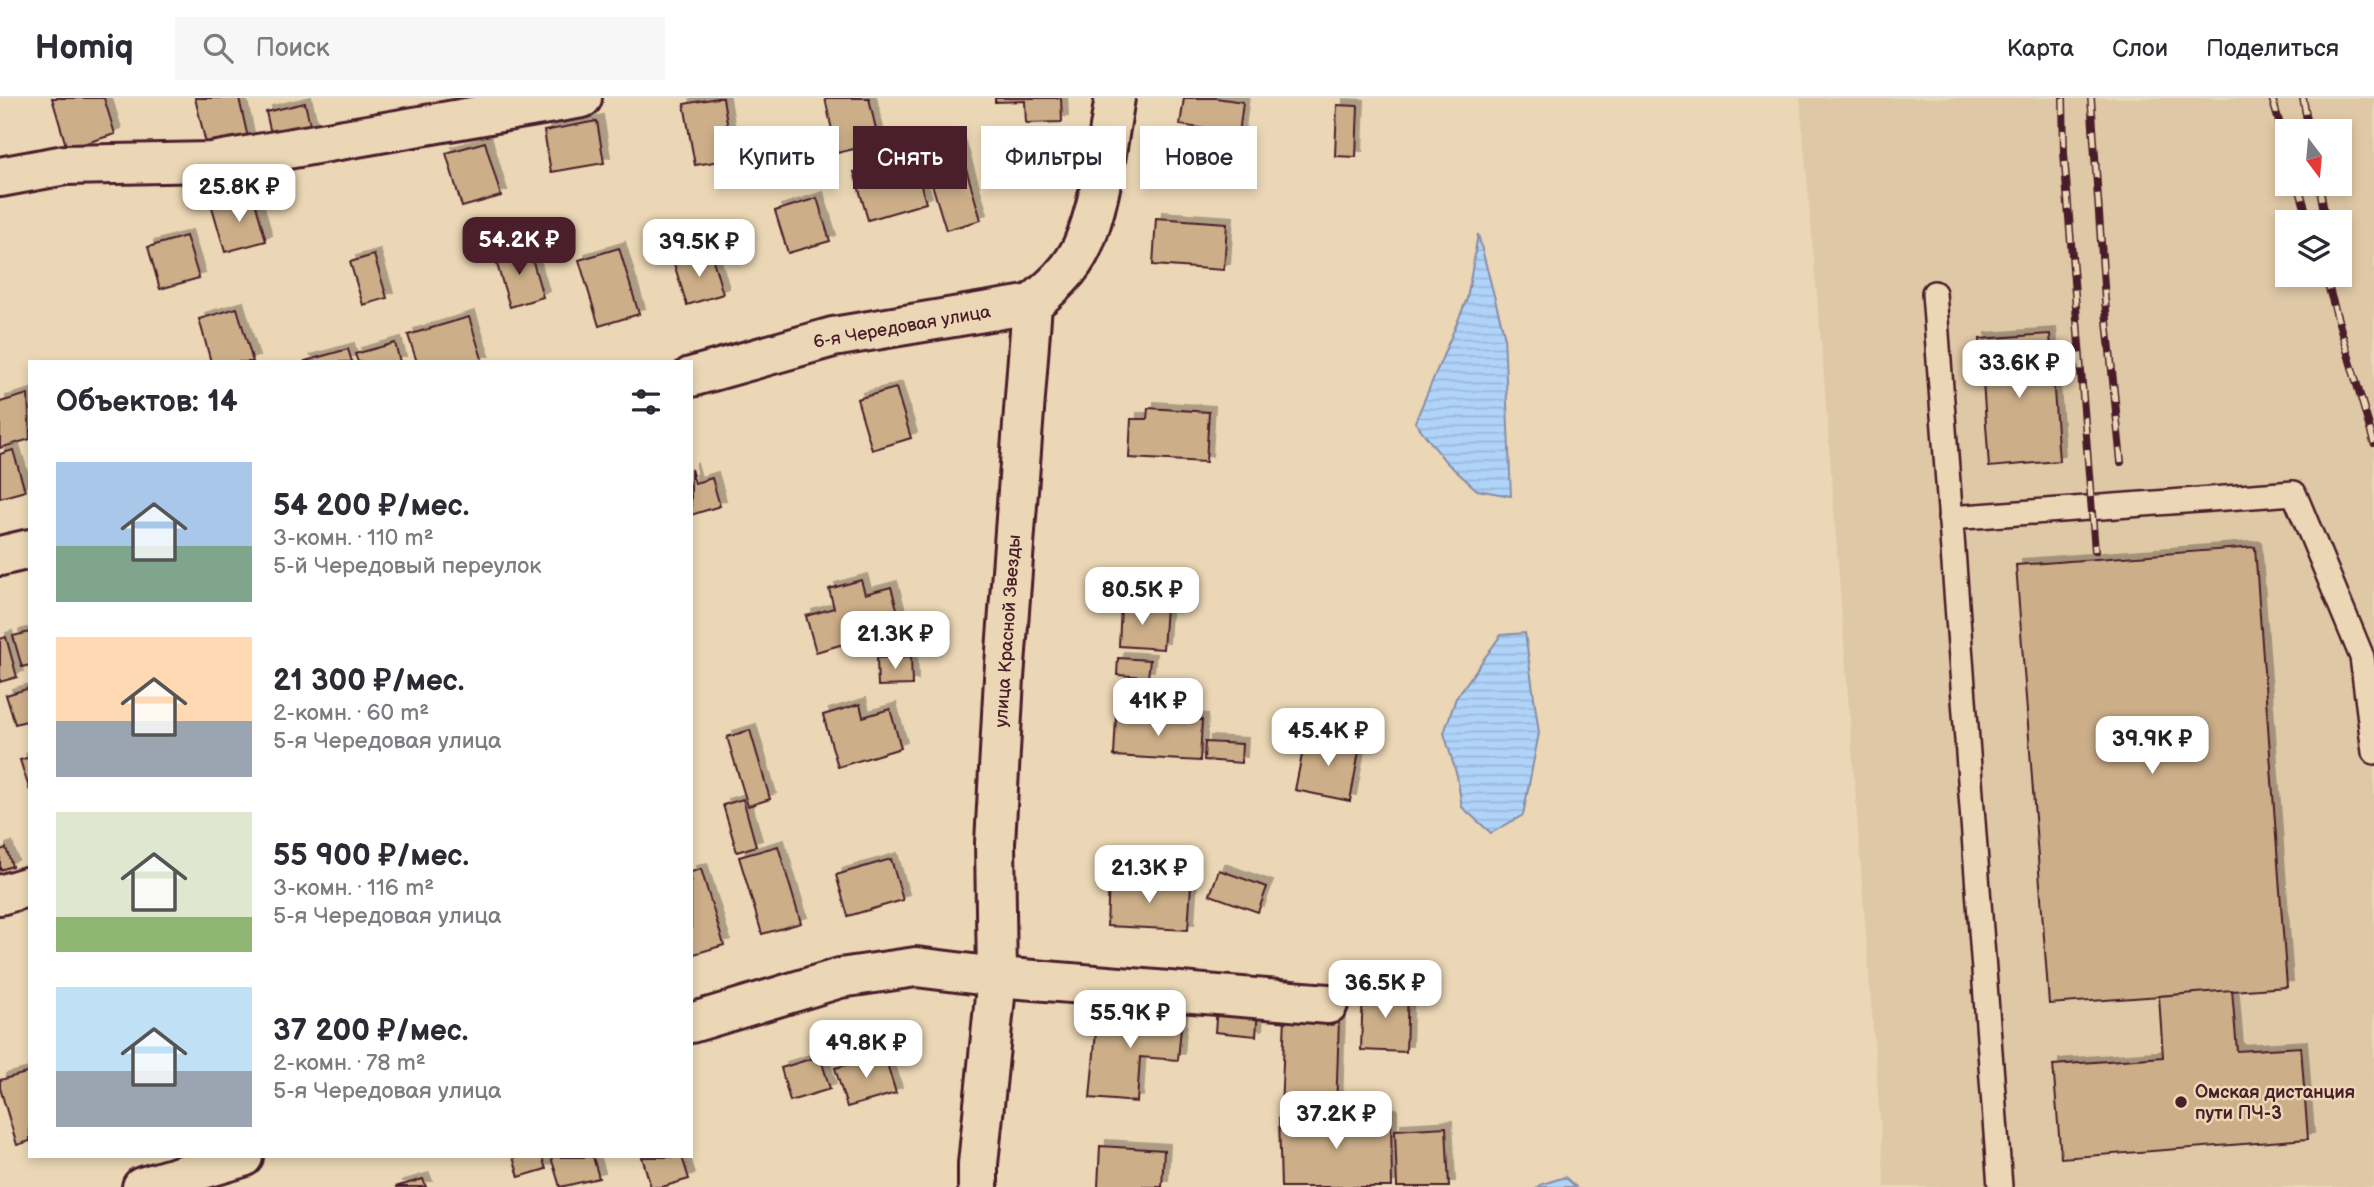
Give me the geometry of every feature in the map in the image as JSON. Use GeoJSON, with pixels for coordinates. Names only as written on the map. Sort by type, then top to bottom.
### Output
{"type":"FeatureCollection","features":[{"type":"Feature","properties":{"kind":"street"},"geometry":{"type":"LineString","coordinates":[[0,177],[65,165],[212,162],[582,98]]}},
{"type":"Feature","properties":{"kind":"street"},"geometry":{"type":"LineString","coordinates":[[1032,304],[1058,282],[1081,248],[1096,200],[1115,98]]}},
{"type":"Feature","properties":{"kind":"street","name":"6-я Чередовая улица"},"geometry":{"type":"LineString","coordinates":[[693,376],[832,337],[1032,304]]}},
{"type":"Feature","properties":{"kind":"street","name":"улица Красной Звезды"},"geometry":{"type":"LineString","coordinates":[[978,1187],[997,977],[995,844],[1005,664],[1032,304]]}},
{"type":"Feature","properties":{"kind":"street"},"geometry":{"type":"LineString","coordinates":[[0,556],[28,549]]}},
{"type":"Feature","properties":{"kind":"street"},"geometry":{"type":"LineString","coordinates":[[0,895],[28,888]]}},
{"type":"Feature","properties":{"kind":"street"},"geometry":{"type":"LineString","coordinates":[[693,1022],[853,976],[916,967],[997,977],[1328,1004]]}},
{"type":"Feature","properties":{"kind":"street"},"geometry":{"type":"LineString","coordinates":[[142,1187],[240,1158]]}},
{"type":"Feature","properties":{"kind":"lane"},"geometry":{"type":"LineString","coordinates":[[1934,293],[2000,1187]]}},
{"type":"Feature","properties":{"kind":"lane"},"geometry":{"type":"LineString","coordinates":[[1951,519],[2294,493],[2368,655],[2374,752]]}},
{"type":"Feature","properties":{"kind":"shaded area","name":"Омская дистанция пути ПЧ-3"},"geometry":{"type":"Polygon","coordinates":[[[1800,98],[2374,98],[2374,1187],[1885,1187],[1824,377],[1800,98]]]}},
{"type":"Feature","properties":{"kind":"water"},"geometry":{"type":"Polygon","coordinates":[[[1478,234],[1504,334],[1511,496],[1477,490],[1446,462],[1415,422],[1467,299],[1478,234]]]}},
{"type":"Feature","properties":{"kind":"water"},"geometry":{"type":"Polygon","coordinates":[[[1525,633],[1539,733],[1523,815],[1491,833],[1462,807],[1457,776],[1444,733],[1456,698],[1501,635],[1525,633]]]}},
{"type":"Feature","properties":{"kind":"water"},"geometry":{"type":"Polygon","coordinates":[[[1565,1177],[1576,1187],[1538,1187],[1540,1185],[1565,1177]]]}},
{"type":"Feature","properties":{"kind":"building"},"geometry":{"type":"Polygon","coordinates":[[[52,98],[104,98],[115,134],[67,149],[52,98]]]}},
{"type":"Feature","properties":{"kind":"building"},"geometry":{"type":"Polygon","coordinates":[[[195,98],[239,98],[248,138],[207,148],[195,98]]]}},
{"type":"Feature","properties":{"kind":"building"},"geometry":{"type":"Polygon","coordinates":[[[723,98],[728,126],[714,126],[714,162],[695,165],[684,104],[723,98]]]}},
{"type":"Feature","properties":{"kind":"building"},"geometry":{"type":"Polygon","coordinates":[[[825,98],[869,98],[875,126],[853,126],[853,149],[839,153],[839,126],[831,126],[825,98]]]}},
{"type":"Feature","properties":{"kind":"building"},"geometry":{"type":"Polygon","coordinates":[[[995,98],[1061,98],[1062,122],[1026,123],[1025,101],[995,102],[995,98]]]}},
{"type":"Feature","properties":{"kind":"building"},"geometry":{"type":"Polygon","coordinates":[[[1184,98],[1216,98],[1243,102],[1240,126],[1180,125],[1184,98]]]}},
{"type":"Feature","properties":{"kind":"building"},"geometry":{"type":"Polygon","coordinates":[[[305,103],[311,129],[272,138],[266,112],[305,103]]]}},
{"type":"Feature","properties":{"kind":"building"},"geometry":{"type":"Polygon","coordinates":[[[1337,105],[1358,106],[1356,157],[1335,156],[1337,105]]]}},
{"type":"Feature","properties":{"kind":"building"},"geometry":{"type":"Polygon","coordinates":[[[597,121],[604,163],[551,172],[544,131],[597,121]]]}},
{"type":"Feature","properties":{"kind":"building"},"geometry":{"type":"Polygon","coordinates":[[[485,142],[501,196],[462,207],[446,153],[485,142]]]}},
{"type":"Feature","properties":{"kind":"building"},"geometry":{"type":"Polygon","coordinates":[[[967,172],[981,220],[946,230],[933,189],[967,189],[967,172]]]}},
{"type":"Feature","properties":{"kind":"building"},"geometry":{"type":"Polygon","coordinates":[[[859,189],[922,189],[926,203],[868,220],[859,189]]]}},
{"type":"Feature","properties":{"kind":"building"},"geometry":{"type":"Polygon","coordinates":[[[253,195],[266,241],[225,252],[212,207],[253,195]]]}},
{"type":"Feature","properties":{"kind":"building"},"geometry":{"type":"Polygon","coordinates":[[[817,198],[830,241],[788,253],[775,211],[817,198]]]}},
{"type":"Feature","properties":{"kind":"building"},"geometry":{"type":"Polygon","coordinates":[[[1156,218],[1227,223],[1224,270],[1153,265],[1156,218]]]}},
{"type":"Feature","properties":{"kind":"building"},"geometry":{"type":"Polygon","coordinates":[[[186,236],[199,278],[160,289],[148,247],[186,236]]]}},
{"type":"Feature","properties":{"kind":"building"},"geometry":{"type":"Polygon","coordinates":[[[529,248],[543,297],[510,307],[495,258],[529,248]]]}},
{"type":"Feature","properties":{"kind":"building"},"geometry":{"type":"Polygon","coordinates":[[[619,248],[639,314],[599,326],[579,260],[619,248]]]}},
{"type":"Feature","properties":{"kind":"building"},"geometry":{"type":"Polygon","coordinates":[[[711,253],[723,294],[687,305],[674,264],[711,253]]]}},
{"type":"Feature","properties":{"kind":"building"},"geometry":{"type":"Polygon","coordinates":[[[374,255],[387,298],[363,305],[350,262],[374,255]]]}},
{"type":"Feature","properties":{"kind":"building"},"geometry":{"type":"Polygon","coordinates":[[[237,308],[252,360],[210,360],[199,319],[237,308]]]}},
{"type":"Feature","properties":{"kind":"building"},"geometry":{"type":"Polygon","coordinates":[[[469,317],[482,360],[416,360],[408,335],[469,317]]]}},
{"type":"Feature","properties":{"kind":"building"},"geometry":{"type":"Polygon","coordinates":[[[2050,334],[2059,461],[1989,467],[1980,339],[2050,334]]]}},
{"type":"Feature","properties":{"kind":"building"},"geometry":{"type":"Polygon","coordinates":[[[395,343],[399,360],[357,360],[355,354],[395,343]]]}},
{"type":"Feature","properties":{"kind":"building"},"geometry":{"type":"Polygon","coordinates":[[[348,349],[351,360],[309,360],[348,349]]]}},
{"type":"Feature","properties":{"kind":"building"},"geometry":{"type":"Polygon","coordinates":[[[896,388],[911,438],[872,450],[857,399],[896,388]]]}},
{"type":"Feature","properties":{"kind":"building"},"geometry":{"type":"Polygon","coordinates":[[[28,394],[28,440],[0,448],[0,402],[28,394]]]}},
{"type":"Feature","properties":{"kind":"building"},"geometry":{"type":"Polygon","coordinates":[[[1148,408],[1209,412],[1206,462],[1129,458],[1131,419],[1147,419],[1148,408]]]}},
{"type":"Feature","properties":{"kind":"building"},"geometry":{"type":"Polygon","coordinates":[[[13,450],[25,491],[0,498],[0,454],[13,450]]]}},
{"type":"Feature","properties":{"kind":"building"},"geometry":{"type":"Polygon","coordinates":[[[693,476],[695,483],[712,478],[720,506],[693,514],[693,476]]]}},
{"type":"Feature","properties":{"kind":"building"},"geometry":{"type":"Polygon","coordinates":[[[2255,547],[2287,987],[2049,1004],[2016,565],[2255,547]]]}},
{"type":"Feature","properties":{"kind":"building"},"geometry":{"type":"Polygon","coordinates":[[[861,580],[865,594],[891,587],[902,627],[816,652],[806,616],[834,608],[829,589],[861,580]]]}},
{"type":"Feature","properties":{"kind":"building"},"geometry":{"type":"Polygon","coordinates":[[[1121,605],[1166,607],[1163,649],[1119,646],[1121,605]]]}},
{"type":"Feature","properties":{"kind":"building"},"geometry":{"type":"Polygon","coordinates":[[[28,632],[28,666],[22,667],[13,636],[28,632]]]}},
{"type":"Feature","properties":{"kind":"building"},"geometry":{"type":"Polygon","coordinates":[[[6,637],[17,677],[0,682],[0,639],[6,637]]]}},
{"type":"Feature","properties":{"kind":"building"},"geometry":{"type":"Polygon","coordinates":[[[911,656],[912,685],[878,686],[877,658],[911,656]]]}},
{"type":"Feature","properties":{"kind":"building"},"geometry":{"type":"Polygon","coordinates":[[[1118,658],[1150,660],[1148,677],[1117,675],[1118,658]]]}},
{"type":"Feature","properties":{"kind":"building"},"geometry":{"type":"Polygon","coordinates":[[[28,689],[28,721],[15,724],[6,695],[28,689]]]}},
{"type":"Feature","properties":{"kind":"building"},"geometry":{"type":"Polygon","coordinates":[[[860,704],[863,717],[890,709],[901,748],[838,767],[823,715],[860,704]]]}},
{"type":"Feature","properties":{"kind":"building"},"geometry":{"type":"Polygon","coordinates":[[[1116,716],[1202,720],[1200,761],[1114,756],[1116,716]]]}},
{"type":"Feature","properties":{"kind":"building"},"geometry":{"type":"Polygon","coordinates":[[[750,730],[770,799],[748,806],[727,737],[750,730]]]}},
{"type":"Feature","properties":{"kind":"building"},"geometry":{"type":"Polygon","coordinates":[[[1306,735],[1360,746],[1350,801],[1295,790],[1306,735]]]}},
{"type":"Feature","properties":{"kind":"building"},"geometry":{"type":"Polygon","coordinates":[[[1205,742],[1242,744],[1241,763],[1204,760],[1205,742]]]}},
{"type":"Feature","properties":{"kind":"building"},"geometry":{"type":"Polygon","coordinates":[[[28,758],[28,785],[20,760],[28,758]]]}},
{"type":"Feature","properties":{"kind":"building"},"geometry":{"type":"Polygon","coordinates":[[[743,799],[756,846],[737,852],[723,805],[743,799]]]}},
{"type":"Feature","properties":{"kind":"building"},"geometry":{"type":"Polygon","coordinates":[[[778,846],[801,923],[762,934],[739,857],[778,846]]]}},
{"type":"Feature","properties":{"kind":"building"},"geometry":{"type":"Polygon","coordinates":[[[6,848],[12,866],[0,870],[0,850],[6,848]]]}},
{"type":"Feature","properties":{"kind":"building"},"geometry":{"type":"Polygon","coordinates":[[[891,859],[903,900],[848,916],[836,875],[891,859]]]}},
{"type":"Feature","properties":{"kind":"building"},"geometry":{"type":"Polygon","coordinates":[[[701,869],[724,945],[693,954],[693,871],[701,869]]]}},
{"type":"Feature","properties":{"kind":"building"},"geometry":{"type":"Polygon","coordinates":[[[1219,870],[1267,887],[1258,912],[1210,895],[1219,870]]]}},
{"type":"Feature","properties":{"kind":"building"},"geometry":{"type":"Polygon","coordinates":[[[1109,880],[1191,885],[1188,930],[1107,926],[1109,880]]]}},
{"type":"Feature","properties":{"kind":"building"},"geometry":{"type":"Polygon","coordinates":[[[1363,987],[1408,989],[1406,1052],[1361,1050],[1363,987]]]}},
{"type":"Feature","properties":{"kind":"building","name":"Омская дистанция пути ПЧ-3"},"geometry":{"type":"Polygon","coordinates":[[[2232,990],[2237,1051],[2301,1047],[2308,1139],[2061,1158],[2053,1065],[2163,1057],[2159,996],[2232,990]]]}},
{"type":"Feature","properties":{"kind":"building"},"geometry":{"type":"Polygon","coordinates":[[[1217,1006],[1258,1009],[1256,1036],[1215,1032],[1217,1006]]]}},
{"type":"Feature","properties":{"kind":"building"},"geometry":{"type":"Polygon","coordinates":[[[1098,1009],[1182,1016],[1178,1060],[1140,1057],[1137,1102],[1090,1098],[1098,1009]]]}},
{"type":"Feature","properties":{"kind":"building"},"geometry":{"type":"Polygon","coordinates":[[[1285,1017],[1339,1019],[1336,1111],[1281,1109],[1285,1017]]]}},
{"type":"Feature","properties":{"kind":"building"},"geometry":{"type":"Polygon","coordinates":[[[884,1054],[896,1093],[847,1107],[835,1068],[884,1054]]]}},
{"type":"Feature","properties":{"kind":"building"},"geometry":{"type":"Polygon","coordinates":[[[820,1056],[830,1089],[790,1101],[781,1068],[820,1056]]]}},
{"type":"Feature","properties":{"kind":"building"},"geometry":{"type":"Polygon","coordinates":[[[28,1073],[28,1142],[17,1145],[0,1080],[28,1073]]]}},
{"type":"Feature","properties":{"kind":"building"},"geometry":{"type":"Polygon","coordinates":[[[1391,1115],[1392,1187],[1281,1187],[1279,1117],[1391,1115]]]}},
{"type":"Feature","properties":{"kind":"building"},"geometry":{"type":"Polygon","coordinates":[[[1446,1127],[1449,1187],[1397,1187],[1395,1130],[1446,1127]]]}},
{"type":"Feature","properties":{"kind":"building"},"geometry":{"type":"Polygon","coordinates":[[[1100,1146],[1164,1150],[1162,1187],[1098,1187],[1100,1146]]]}},
{"type":"Feature","properties":{"kind":"building"},"geometry":{"type":"Polygon","coordinates":[[[513,1158],[542,1158],[546,1169],[519,1177],[513,1158]]]}},
{"type":"Feature","properties":{"kind":"building"},"geometry":{"type":"Polygon","coordinates":[[[551,1158],[593,1158],[599,1178],[560,1187],[551,1158]]]}},
{"type":"Feature","properties":{"kind":"building"},"geometry":{"type":"Polygon","coordinates":[[[642,1158],[682,1158],[689,1179],[662,1187],[651,1187],[642,1158]]]}},
{"type":"Feature","properties":{"kind":"building"},"geometry":{"type":"Polygon","coordinates":[[[423,1179],[426,1187],[395,1187],[423,1179]]]}},
{"type":"Feature","properties":{"kind":"railway"},"geometry":{"type":"LineString","coordinates":[[2063,98],[2064,153],[2095,551]]}},
{"type":"Feature","properties":{"kind":"railway"},"geometry":{"type":"LineString","coordinates":[[2091,98],[2105,300],[2121,462]]}},
{"type":"Feature","properties":{"kind":"railway"},"geometry":{"type":"LineString","coordinates":[[2272,98],[2278,119]]}},
{"type":"Feature","properties":{"kind":"railway"},"geometry":{"type":"LineString","coordinates":[[2303,98],[2307,119]]}},
{"type":"Feature","properties":{"kind":"railway"},"geometry":{"type":"LineString","coordinates":[[2301,196],[2306,210]]}},
{"type":"Feature","properties":{"kind":"railway"},"geometry":{"type":"LineString","coordinates":[[2321,196],[2324,210]]}},
{"type":"Feature","properties":{"kind":"railway"},"geometry":{"type":"LineString","coordinates":[[2328,287],[2374,443]]}},
{"type":"Feature","properties":{"kind":"place","name":"Омская дистанция пути ПЧ-3"},"geometry":{"type":"Point","coordinates":[2181,1102]}}]}
